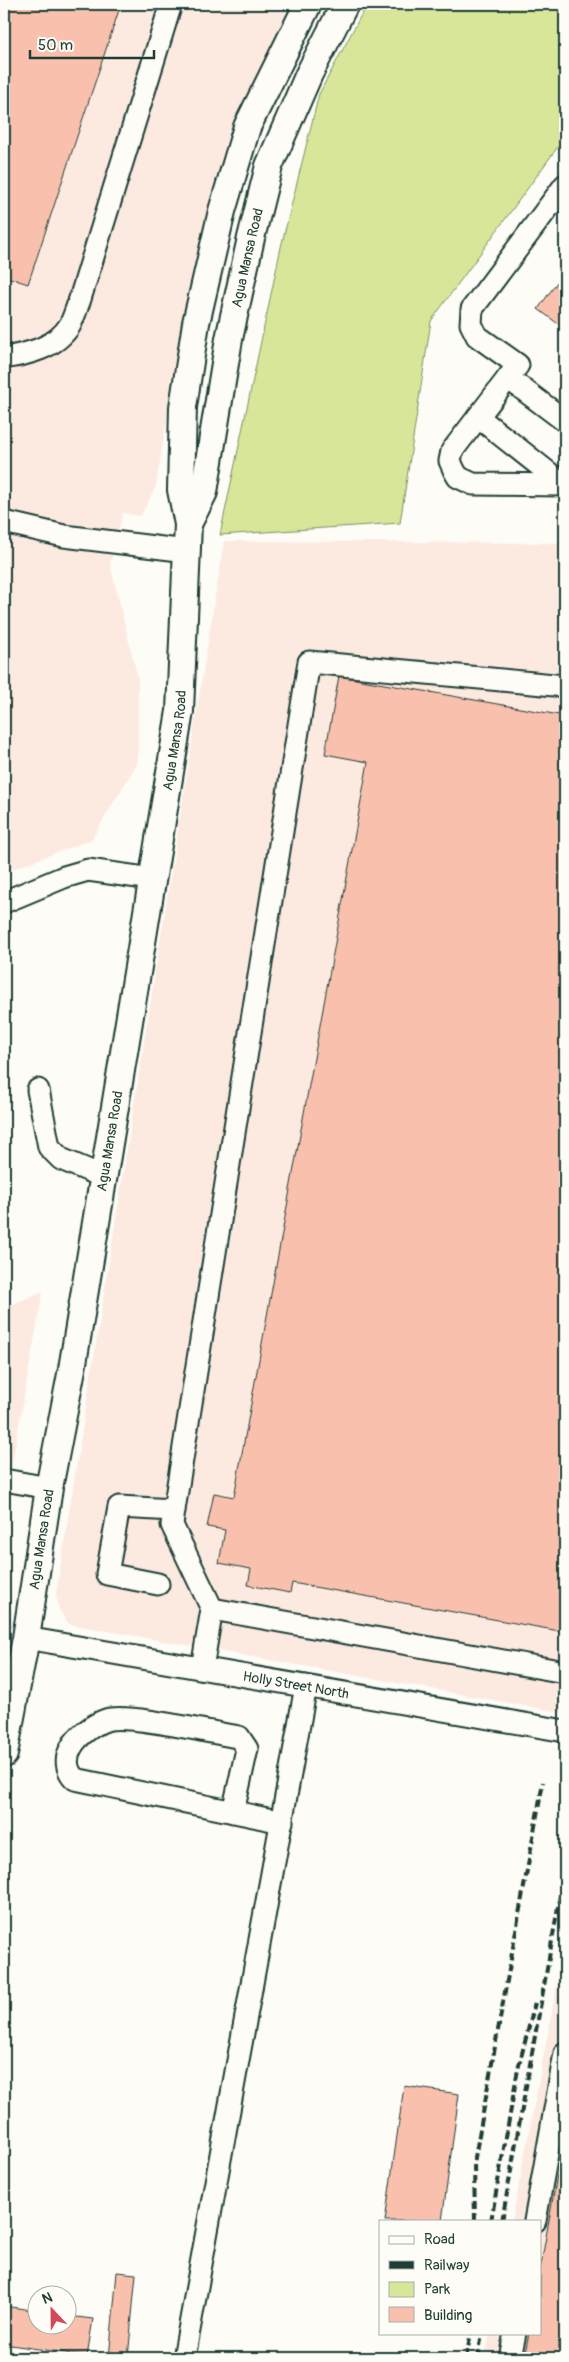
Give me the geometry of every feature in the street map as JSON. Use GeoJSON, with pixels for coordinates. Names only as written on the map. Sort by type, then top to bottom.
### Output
{"type":"FeatureCollection","features":[{"type":"Feature","properties":{"kind":"main road","name":"Agua Mansa Road"},"geometry":{"type":"LineString","coordinates":[[4,1754],[26,1638],[49,1488],[72,1369],[180,711],[188,524],[181,490],[183,407],[196,323],[222,211],[247,128],[308,4]]}},
{"type":"Feature","properties":{"kind":"main road","name":"Agua Mansa Road"},"geometry":{"type":"LineString","coordinates":[[188,524],[204,492],[229,339],[269,166],[309,74],[345,4]]}},
{"type":"Feature","properties":{"kind":"street"},"geometry":{"type":"LineString","coordinates":[[4,358],[34,352],[52,342],[70,326],[171,4]]}},
{"type":"Feature","properties":{"kind":"street"},"geometry":{"type":"LineString","coordinates":[[565,185],[472,309],[471,324],[477,336],[518,365],[452,451],[450,461],[458,477],[473,484],[565,485]]}},
{"type":"Feature","properties":{"kind":"street"},"geometry":{"type":"LineString","coordinates":[[508,378],[565,421]]}},
{"type":"Feature","properties":{"kind":"street"},"geometry":{"type":"LineString","coordinates":[[478,417],[565,485]]}},
{"type":"Feature","properties":{"kind":"street"},"geometry":{"type":"LineString","coordinates":[[4,522],[64,536],[187,551]]}},
{"type":"Feature","properties":{"kind":"street"},"geometry":{"type":"LineString","coordinates":[[202,1668],[212,1609],[172,1525],[309,662],[565,686]]}},
{"type":"Feature","properties":{"kind":"street"},"geometry":{"type":"LineString","coordinates":[[4,902],[64,877],[88,870],[152,879]]}},
{"type":"Feature","properties":{"kind":"street"},"geometry":{"type":"LineString","coordinates":[[38,1090],[49,1147],[61,1159],[104,1177]]}},
{"type":"Feature","properties":{"kind":"street"},"geometry":{"type":"LineString","coordinates":[[4,1480],[49,1488]]}},
{"type":"Feature","properties":{"kind":"street"},"geometry":{"type":"LineString","coordinates":[[158,1584],[107,1574],[119,1507],[174,1510]]}},
{"type":"Feature","properties":{"kind":"street"},"geometry":{"type":"LineString","coordinates":[[212,1609],[565,1672]]}},
{"type":"Feature","properties":{"kind":"street","name":"Holly Street North"},"geometry":{"type":"LineString","coordinates":[[26,1638],[565,1732]]}},
{"type":"Feature","properties":{"kind":"street"},"geometry":{"type":"LineString","coordinates":[[184,2358],[306,1686]]}},
{"type":"Feature","properties":{"kind":"street"},"geometry":{"type":"LineString","coordinates":[[233,1812],[247,1749],[238,1737],[128,1718],[107,1720],[79,1737],[68,1754],[67,1766],[75,1779],[233,1812],[282,1822]]}},
{"type":"Feature","properties":{"kind":"street"},"geometry":{"type":"LineString","coordinates":[[535,2220],[565,2053]]}},
{"type":"Feature","properties":{"kind":"street"},"geometry":{"type":"LineString","coordinates":[[510,2358],[515,2334]]}},
{"type":"Feature","properties":{"kind":"shaded area"},"geometry":{"type":"Polygon","coordinates":[[[4,4],[293,4],[235,126],[205,230],[175,369],[156,486],[141,516],[123,513],[110,564],[138,679],[138,762],[91,840],[4,872],[4,4]]]}},
{"type":"Feature","properties":{"kind":"shaded area"},"geometry":{"type":"Polygon","coordinates":[[[224,541],[565,543],[565,1713],[69,1624],[59,1610],[56,1594],[224,541]]]}},
{"type":"Feature","properties":{"kind":"shaded area"},"geometry":{"type":"Polygon","coordinates":[[[43,1291],[4,1509],[4,1308],[43,1291]]]}},
{"type":"Feature","properties":{"kind":"shaded area"},"geometry":{"type":"Polygon","coordinates":[[[565,1944],[565,2358],[485,2358],[490,2334],[542,2334],[542,2220],[512,2220],[565,1944]]]}},
{"type":"Feature","properties":{"kind":"green space"},"geometry":{"type":"Polygon","coordinates":[[[367,4],[565,4],[565,137],[431,321],[400,523],[220,535],[281,247],[319,94],[367,4]]]}},
{"type":"Feature","properties":{"kind":"building"},"geometry":{"type":"Polygon","coordinates":[[[4,4],[121,4],[28,284],[4,276],[4,4]]]}},
{"type":"Feature","properties":{"kind":"building"},"geometry":{"type":"Polygon","coordinates":[[[565,271],[565,329],[538,309],[565,271]]]}},
{"type":"Feature","properties":{"kind":"building"},"geometry":{"type":"Polygon","coordinates":[[[339,676],[565,716],[565,1632],[292,1583],[290,1593],[248,1585],[251,1569],[219,1563],[225,1530],[207,1527],[214,1493],[234,1497],[368,762],[325,754],[339,676]]]}},
{"type":"Feature","properties":{"kind":"building"},"geometry":{"type":"Polygon","coordinates":[[[404,2086],[459,2094],[442,2220],[385,2220],[404,2086]]]}},
{"type":"Feature","properties":{"kind":"building"},"geometry":{"type":"Polygon","coordinates":[[[565,2131],[565,2358],[524,2358],[529,2334],[542,2334],[542,2259],[565,2131]]]}},
{"type":"Feature","properties":{"kind":"building"},"geometry":{"type":"Polygon","coordinates":[[[117,2272],[136,2274],[128,2358],[109,2358],[117,2272]]]}},
{"type":"Feature","properties":{"kind":"building"},"geometry":{"type":"Polygon","coordinates":[[[4,2306],[28,2310],[28,2334],[78,2334],[78,2317],[93,2319],[87,2356],[4,2344],[4,2306]]]}},
{"type":"Feature","properties":{"kind":"railway"},"geometry":{"type":"LineString","coordinates":[[475,2220],[474,2163],[543,1782]]}},
{"type":"Feature","properties":{"kind":"railway"},"geometry":{"type":"LineString","coordinates":[[502,2220],[565,1868]]}},
{"type":"Feature","properties":{"kind":"railway"},"geometry":{"type":"LineString","coordinates":[[491,2220],[518,2069],[535,2003]]}},
{"type":"Feature","properties":{"kind":"railway"},"geometry":{"type":"LineString","coordinates":[[466,2358],[471,2334]]}},
{"type":"Feature","properties":{"kind":"railway"},"geometry":{"type":"LineString","coordinates":[[478,2358],[482,2334]]}}]}
